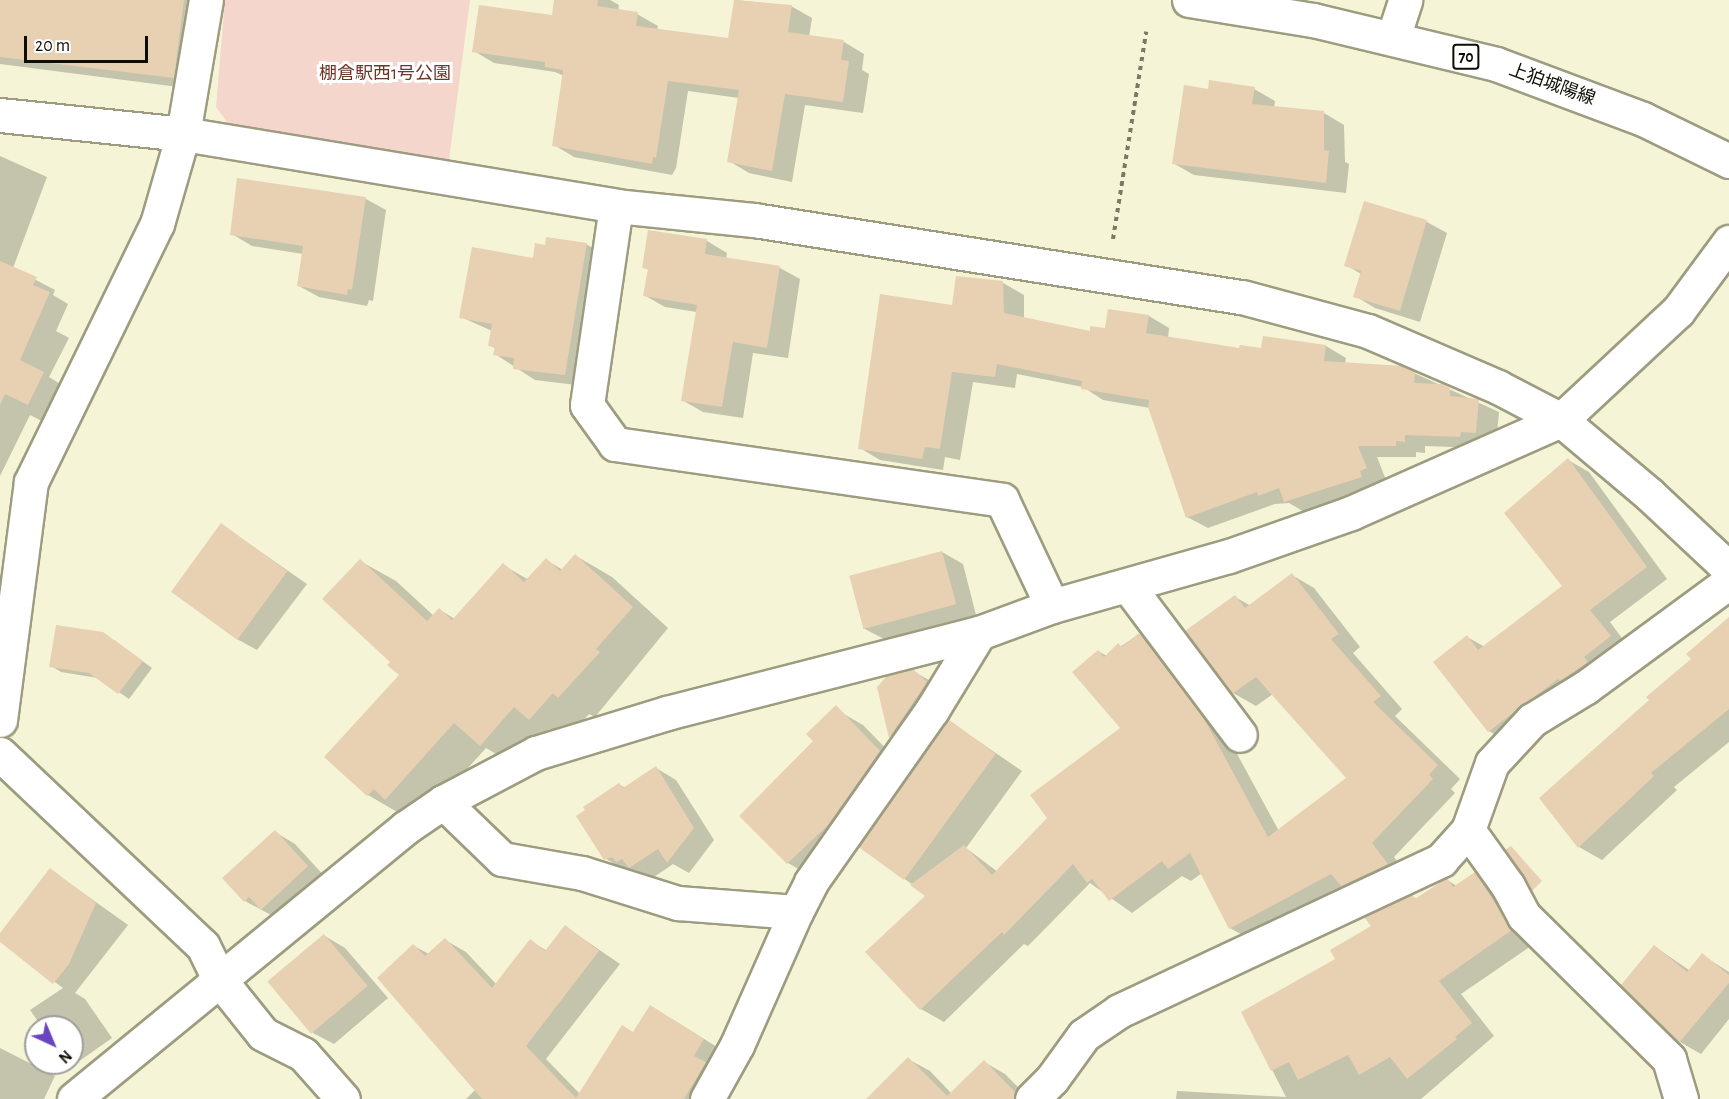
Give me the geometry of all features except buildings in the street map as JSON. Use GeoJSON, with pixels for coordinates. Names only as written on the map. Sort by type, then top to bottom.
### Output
{"type":"FeatureCollection","features":[{"type":"Feature","properties":{"kind":"street"},"geometry":{"type":"LineString","coordinates":[[0,720],[31,482],[157,224],[183,134],[206,0]]}},
{"type":"Feature","properties":{"kind":"street","name":"上狛城陽線"},"geometry":{"type":"LineString","coordinates":[[1189,0],[1393,38],[1496,64],[1643,119],[1729,161]]}},
{"type":"Feature","properties":{"kind":"street"},"geometry":{"type":"LineString","coordinates":[[1393,38],[1405,0]]}},
{"type":"Feature","properties":{"kind":"street"},"geometry":{"type":"LineString","coordinates":[[0,115],[183,134],[616,206],[754,220],[1242,297],[1368,331],[1498,387],[1561,420],[1650,495],[1729,569]]}},
{"type":"Feature","properties":{"kind":"street"},"geometry":{"type":"LineString","coordinates":[[616,206],[587,405],[615,444],[1002,500],[1052,606]]}},
{"type":"Feature","properties":{"kind":"street"},"geometry":{"type":"LineString","coordinates":[[74,1099],[405,828],[443,802],[536,753],[667,713],[979,633],[1052,606],[1229,556],[1352,513],[1561,420],[1678,311],[1729,242]]}},
{"type":"Feature","properties":{"kind":"street"},"geometry":{"type":"LineString","coordinates":[[1032,1099],[1052,1079],[1083,1035],[1119,1011],[1442,860],[1468,830],[1492,763],[1532,720],[1586,687],[1729,582]]}},
{"type":"Feature","properties":{"kind":"street"},"geometry":{"type":"LineString","coordinates":[[1128,586],[1240,735]]}},
{"type":"Feature","properties":{"kind":"street"},"geometry":{"type":"LineString","coordinates":[[707,1099],[737,1046],[811,882],[932,710],[979,633]]}},
{"type":"Feature","properties":{"kind":"street"},"geometry":{"type":"LineString","coordinates":[[0,754],[203,946],[219,979],[263,1034],[303,1054],[343,1099]]}},
{"type":"Feature","properties":{"kind":"street"},"geometry":{"type":"LineString","coordinates":[[443,802],[502,859],[582,873],[678,903],[796,912]]}},
{"type":"Feature","properties":{"kind":"street"},"geometry":{"type":"LineString","coordinates":[[1468,830],[1508,886],[1524,916],[1669,1059],[1681,1099]]}},
{"type":"Feature","properties":{"kind":"path"},"geometry":{"type":"LineString","coordinates":[[1107,276],[1146,32]]}},
{"type":"Feature","properties":{"kind":"green space","name":"棚倉駅西1号公園"},"geometry":{"type":"Polygon","coordinates":[[[225,0],[470,0],[449,160],[230,126],[216,107],[225,0]]]}}]}
